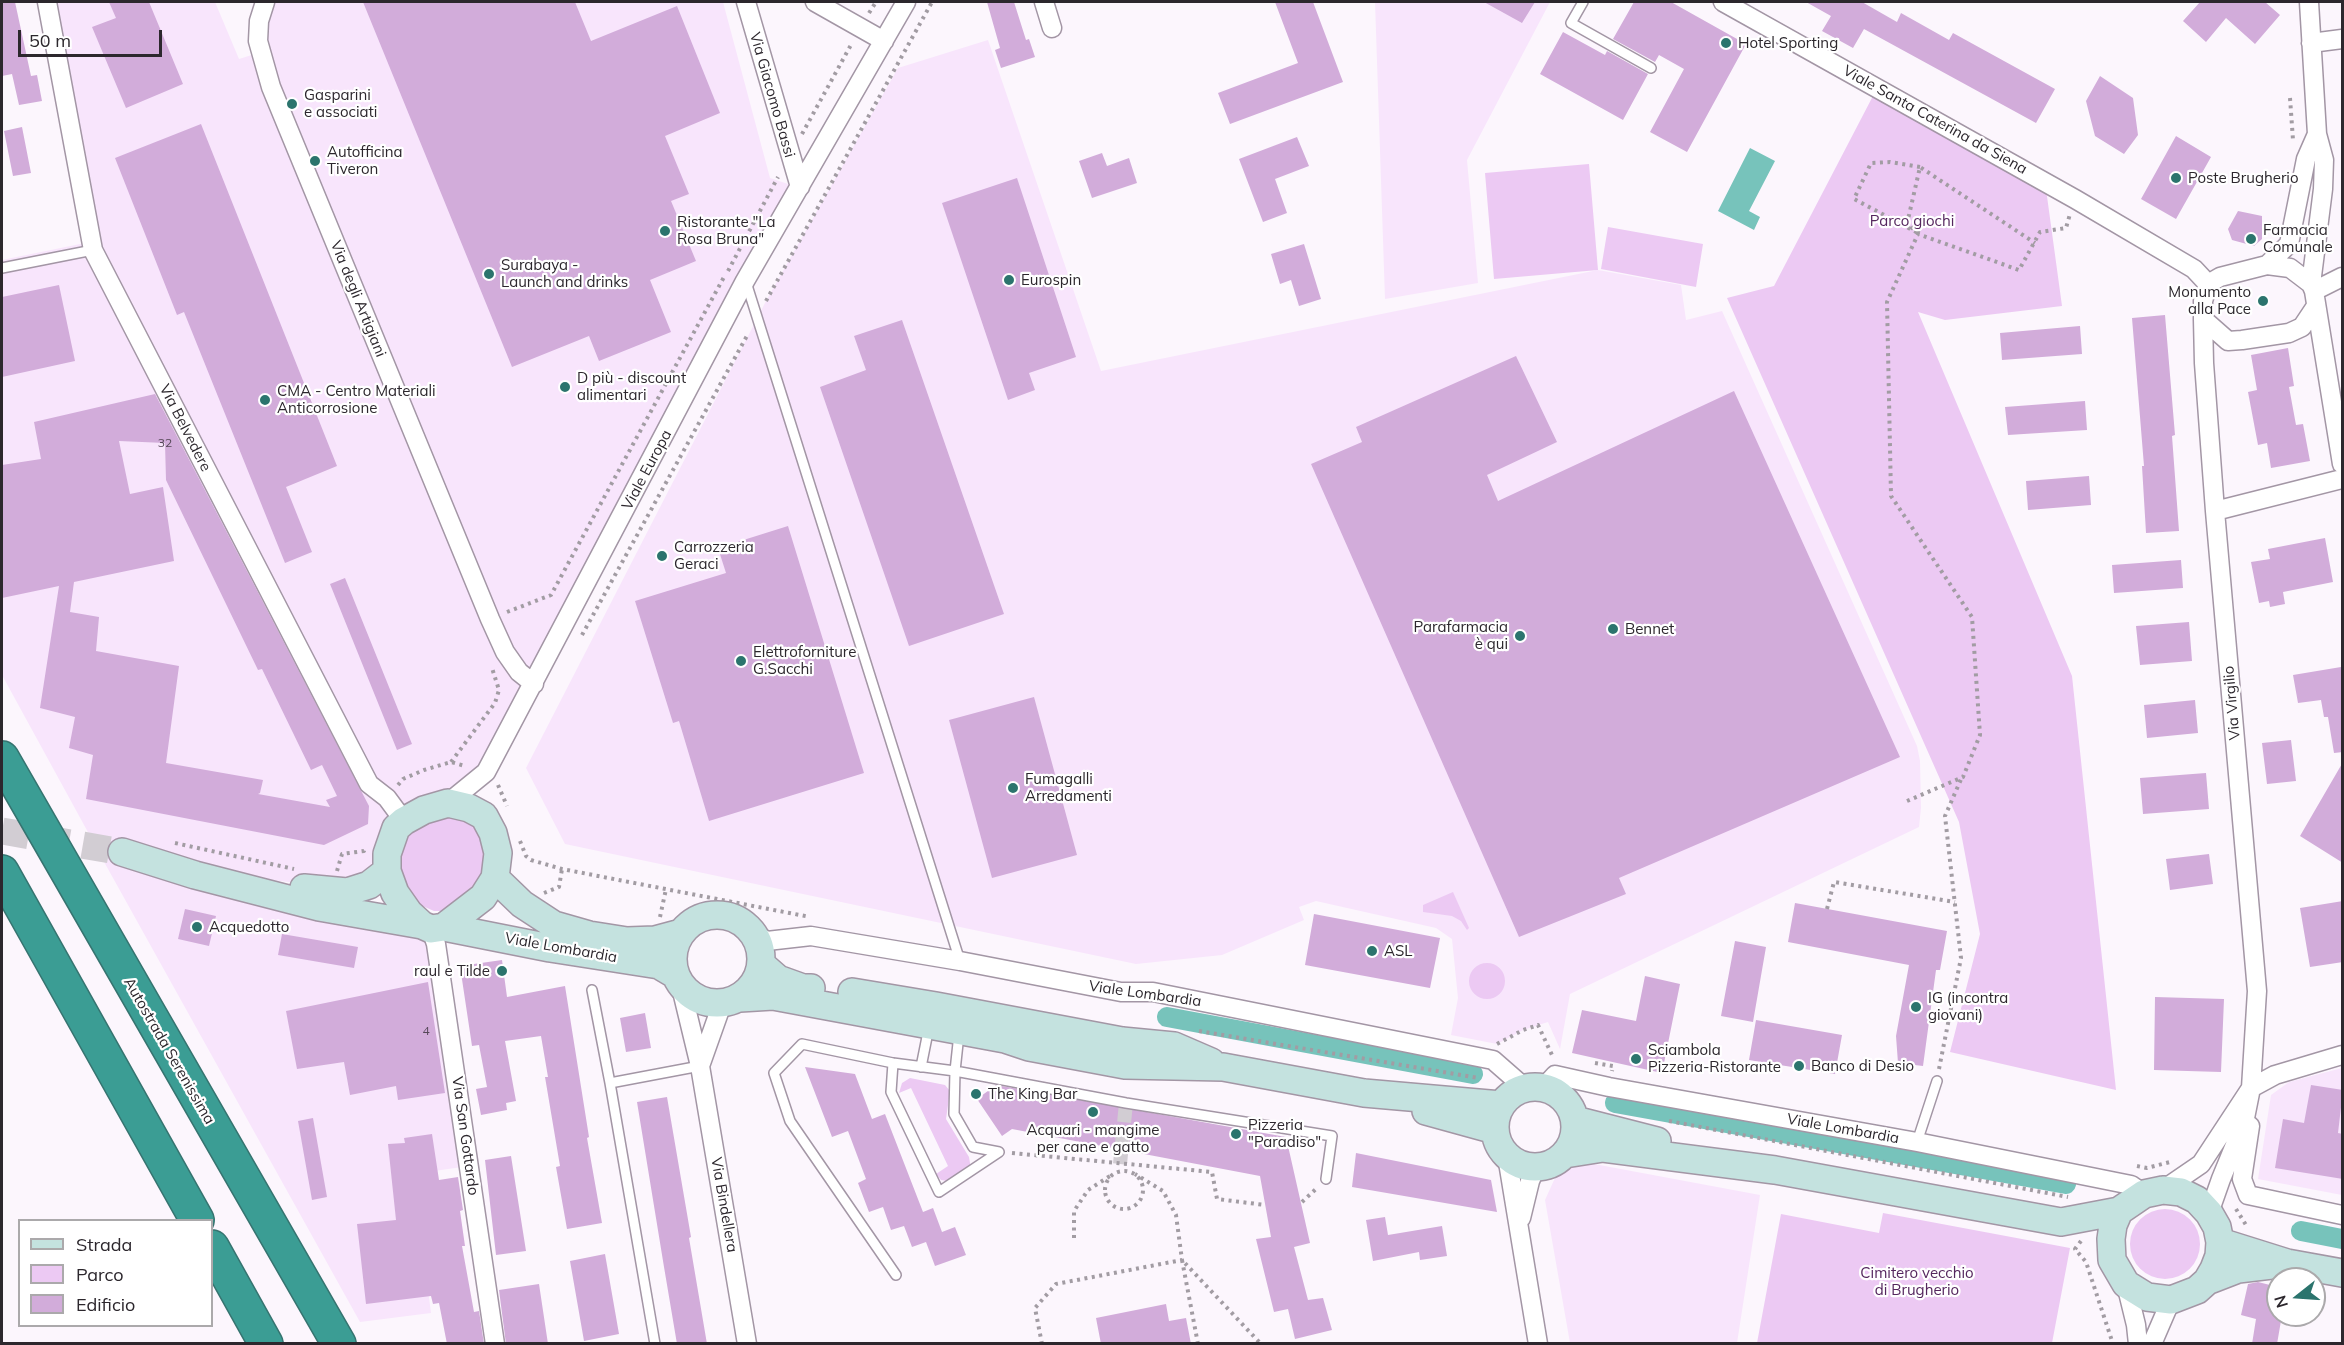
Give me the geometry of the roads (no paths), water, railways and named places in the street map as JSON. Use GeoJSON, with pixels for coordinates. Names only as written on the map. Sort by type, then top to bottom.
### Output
{"type":"FeatureCollection","features":[{"type":"Feature","properties":{"kind":"highway","name":"Autostrada Serenissima"},"geometry":{"type":"LineString","coordinates":[[2,758],[339,1344]]}},
{"type":"Feature","properties":{"kind":"highway"},"geometry":{"type":"LineString","coordinates":[[2,872],[195,1219]]}},
{"type":"Feature","properties":{"kind":"highway"},"geometry":{"type":"LineString","coordinates":[[213,1249],[266,1344]]}},
{"type":"Feature","properties":{"kind":"main road"},"geometry":{"type":"LineString","coordinates":[[448,803],[469,808],[484,816],[493,833],[498,853],[495,878],[483,897],[432,927],[409,913],[395,893],[387,871],[387,854],[396,828],[404,821],[424,810],[448,803]]}},
{"type":"Feature","properties":{"kind":"main road","name":"Viale Lombardia"},"geometry":{"type":"LineString","coordinates":[[122,852],[195,875],[319,907],[659,965],[678,979]]}},
{"type":"Feature","properties":{"kind":"main road","name":"Viale Lombardia"},"geometry":{"type":"LineString","coordinates":[[195,875],[347,892],[369,885],[387,871]]}},
{"type":"Feature","properties":{"kind":"main road","name":"Viale Lombardia"},"geometry":{"type":"LineString","coordinates":[[495,878],[522,904],[554,924],[589,935],[636,941],[655,940],[681,933]]}},
{"type":"Feature","properties":{"kind":"main road"},"geometry":{"type":"LineString","coordinates":[[731,1001],[755,984],[762,965],[762,952],[756,935],[744,922],[728,915],[710,915],[693,921],[681,933],[674,954],[678,979],[691,995],[706,1002],[731,1001],[773,996],[960,1030],[1005,1039],[1029,1047],[1125,1065],[1223,1067],[1498,1118]]}},
{"type":"Feature","properties":{"kind":"main road"},"geometry":{"type":"LineString","coordinates":[[762,965],[778,979],[802,988],[824,988],[1122,1041],[1174,1046],[1223,1067]]}},
{"type":"Feature","properties":{"kind":"main road"},"geometry":{"type":"LineString","coordinates":[[1534,1088],[1555,1092],[1564,1099],[1575,1120],[1574,1138],[1565,1154],[1552,1164],[1536,1167],[1525,1166],[1507,1156],[1499,1144],[1498,1118],[1512,1094],[1534,1088]]}},
{"type":"Feature","properties":{"kind":"main road"},"geometry":{"type":"LineString","coordinates":[[1575,1120],[1775,1170]]}},
{"type":"Feature","properties":{"kind":"main road"},"geometry":{"type":"LineString","coordinates":[[1565,1154],[1603,1148],[1775,1170],[2061,1222],[2120,1211],[2154,1192],[2181,1192],[2197,1200],[2209,1213],[2217,1227],[2220,1242],[2219,1256],[2207,1281]]}},
{"type":"Feature","properties":{"kind":"main road"},"geometry":{"type":"LineString","coordinates":[[2112,1260],[2112,1225],[2120,1211]]}},
{"type":"Feature","properties":{"kind":"main road"},"geometry":{"type":"LineString","coordinates":[[2061,1222],[2097,1244],[2112,1260],[2126,1284],[2147,1297],[2171,1300],[2197,1290],[2207,1281],[2238,1269],[2287,1263]]}},
{"type":"Feature","properties":{"kind":"main road"},"geometry":{"type":"LineString","coordinates":[[2220,1242],[2287,1263],[2343,1273]]}},
{"type":"Feature","properties":{"kind":"street","name":"Via Belvedere"},"geometry":{"type":"LineString","coordinates":[[47,2],[93,250],[369,784],[387,798],[404,821]]}},
{"type":"Feature","properties":{"kind":"street","name":"Via degli Artigiani"},"geometry":{"type":"LineString","coordinates":[[265,2],[259,21],[258,41],[271,87],[490,619],[505,652],[519,672],[534,684]]}},
{"type":"Feature","properties":{"kind":"street","name":"Via Giacomo Bassi"},"geometry":{"type":"LineString","coordinates":[[746,2],[789,157],[800,188]]}},
{"type":"Feature","properties":{"kind":"street"},"geometry":{"type":"LineString","coordinates":[[815,2],[884,41]]}},
{"type":"Feature","properties":{"kind":"street","name":"Viale Europa"},"geometry":{"type":"LineString","coordinates":[[448,803],[486,772],[745,281],[906,2]]}},
{"type":"Feature","properties":{"kind":"street"},"geometry":{"type":"LineString","coordinates":[[1044,2],[1052,28]]}},
{"type":"Feature","properties":{"kind":"street","name":"Viale Santa Caterina da Siena"},"geometry":{"type":"LineString","coordinates":[[1723,2],[2075,199],[2194,269],[2208,285]]}},
{"type":"Feature","properties":{"kind":"street"},"geometry":{"type":"LineString","coordinates":[[2309,2],[2317,134],[2324,159],[2314,294],[2343,464]]}},
{"type":"Feature","properties":{"kind":"street"},"geometry":{"type":"LineString","coordinates":[[2312,43],[2343,39]]}},
{"type":"Feature","properties":{"kind":"street"},"geometry":{"type":"LineString","coordinates":[[2267,265],[2289,244],[2306,159],[2317,134]]}},
{"type":"Feature","properties":{"kind":"street"},"geometry":{"type":"LineString","coordinates":[[2314,294],[2290,268],[2267,265],[2220,277],[2208,285],[2203,301],[2203,319],[2228,341],[2289,333],[2302,327],[2314,294],[2343,278]]}},
{"type":"Feature","properties":{"kind":"street","name":"Via Virgilio"},"geometry":{"type":"LineString","coordinates":[[2203,319],[2215,511],[2257,990],[2251,1088],[2244,1123],[2220,1179],[2209,1213]]}},
{"type":"Feature","properties":{"kind":"street"},"geometry":{"type":"LineString","coordinates":[[2215,511],[2343,479]]}},
{"type":"Feature","properties":{"kind":"street","name":"Via San Gottardo"},"geometry":{"type":"LineString","coordinates":[[432,927],[495,1344]]}},
{"type":"Feature","properties":{"kind":"street","name":"Viale Lombardia"},"geometry":{"type":"LineString","coordinates":[[756,935],[767,941],[812,936],[1121,992],[1153,992],[1493,1060],[1534,1088],[1555,1075],[1609,1087],[1917,1142],[2131,1185],[2154,1192]]}},
{"type":"Feature","properties":{"kind":"street","name":"Via Bindellera"},"geometry":{"type":"LineString","coordinates":[[678,979],[700,1066],[747,1344]]}},
{"type":"Feature","properties":{"kind":"street","name":"Via Bindellera"},"geometry":{"type":"LineString","coordinates":[[700,1066],[731,1001]]}},
{"type":"Feature","properties":{"kind":"street"},"geometry":{"type":"LineString","coordinates":[[2343,1055],[2275,1076],[2251,1088],[2252,1113],[2242,1179],[2248,1195],[2343,1215]]}},
{"type":"Feature","properties":{"kind":"street","name":"Via Virgilio"},"geometry":{"type":"LineString","coordinates":[[2154,1192],[2201,1164],[2251,1088]]}},
{"type":"Feature","properties":{"kind":"street"},"geometry":{"type":"LineString","coordinates":[[1507,1156],[1538,1344]]}},
{"type":"Feature","properties":{"kind":"street"},"geometry":{"type":"LineString","coordinates":[[1519,1226],[1530,1181],[1536,1167]]}},
{"type":"Feature","properties":{"kind":"street"},"geometry":{"type":"LineString","coordinates":[[2126,1284],[2138,1344]]}},
{"type":"Feature","properties":{"kind":"street"},"geometry":{"type":"LineString","coordinates":[[2152,1344],[2171,1300]]}},
{"type":"Feature","properties":{"kind":"lane"},"geometry":{"type":"LineString","coordinates":[[1582,2],[1571,23],[1651,68]]}},
{"type":"Feature","properties":{"kind":"lane"},"geometry":{"type":"LineString","coordinates":[[2,268],[93,250]]}},
{"type":"Feature","properties":{"kind":"lane"},"geometry":{"type":"LineString","coordinates":[[745,281],[960,961]]}},
{"type":"Feature","properties":{"kind":"lane"},"geometry":{"type":"LineString","coordinates":[[592,990],[655,1344]]}},
{"type":"Feature","properties":{"kind":"lane"},"geometry":{"type":"LineString","coordinates":[[892,999],[915,1013],[942,1016],[960,1030],[955,1071],[954,1114],[974,1147],[999,1152],[939,1192],[891,1092],[893,1063]]}},
{"type":"Feature","properties":{"kind":"lane"},"geometry":{"type":"LineString","coordinates":[[921,1067],[930,1025]]}},
{"type":"Feature","properties":{"kind":"lane"},"geometry":{"type":"LineString","coordinates":[[896,1275],[790,1121],[774,1073],[802,1044],[893,1063],[955,1071],[1126,1103],[1332,1136],[1326,1179]]}},
{"type":"Feature","properties":{"kind":"lane"},"geometry":{"type":"LineString","coordinates":[[610,1083],[700,1066]]}},
{"type":"Feature","properties":{"kind":"lane"},"geometry":{"type":"LineString","coordinates":[[1917,1142],[1937,1081]]}},
{"type":"Feature","properties":{"kind":"waterway"},"geometry":{"type":"LineString","coordinates":[[1167,1017],[1473,1074]]}},
{"type":"Feature","properties":{"kind":"waterway"},"geometry":{"type":"LineString","coordinates":[[1615,1103],[2066,1184]]}},
{"type":"Feature","properties":{"kind":"waterway"},"geometry":{"type":"LineString","coordinates":[[2301,1231],[2342,1239]]}},
{"type":"Feature","properties":{"kind":"tunnel"},"geometry":{"type":"LineString","coordinates":[[2,831],[122,852]]}},
{"type":"Feature","properties":{"kind":"tunnel"},"geometry":{"type":"LineString","coordinates":[[1120,1164],[1126,1103]]}},
{"type":"Feature","properties":{"kind":"place","name":"Hotel Sporting"},"geometry":{"type":"Point","coordinates":[1726,43]}},
{"type":"Feature","properties":{"kind":"place","name":"Gasparini e associati"},"geometry":{"type":"Point","coordinates":[292,104]}},
{"type":"Feature","properties":{"kind":"place","name":"Autofficina Tiveron"},"geometry":{"type":"Point","coordinates":[315,161]}},
{"type":"Feature","properties":{"kind":"place","name":"Poste Brugherio"},"geometry":{"type":"Point","coordinates":[2176,178]}},
{"type":"Feature","properties":{"kind":"place","name":"Ristorante \"La Rosa Bruna\""},"geometry":{"type":"Point","coordinates":[665,231]}},
{"type":"Feature","properties":{"kind":"place","name":"Farmacia Comunale"},"geometry":{"type":"Point","coordinates":[2251,239]}},
{"type":"Feature","properties":{"kind":"place","name":"Surabaya - Launch and drinks"},"geometry":{"type":"Point","coordinates":[489,274]}},
{"type":"Feature","properties":{"kind":"place","name":"Eurospin"},"geometry":{"type":"Point","coordinates":[1009,280]}},
{"type":"Feature","properties":{"kind":"place","name":"Monumento alla Pace"},"geometry":{"type":"Point","coordinates":[2263,301]}},
{"type":"Feature","properties":{"kind":"place","name":"D più - discount alimentari"},"geometry":{"type":"Point","coordinates":[565,387]}},
{"type":"Feature","properties":{"kind":"place","name":"CMA - Centro Materiali Anticorrosione"},"geometry":{"type":"Point","coordinates":[265,400]}},
{"type":"Feature","properties":{"kind":"place","name":"Carrozzeria Geraci"},"geometry":{"type":"Point","coordinates":[662,556]}},
{"type":"Feature","properties":{"kind":"place","name":"Bennet"},"geometry":{"type":"Point","coordinates":[1613,629]}},
{"type":"Feature","properties":{"kind":"place","name":"Parafarmacia è qui"},"geometry":{"type":"Point","coordinates":[1520,636]}},
{"type":"Feature","properties":{"kind":"place","name":"Elettroforniture G.Sacchi"},"geometry":{"type":"Point","coordinates":[741,661]}},
{"type":"Feature","properties":{"kind":"place","name":"Fumagalli Arredamenti"},"geometry":{"type":"Point","coordinates":[1013,788]}},
{"type":"Feature","properties":{"kind":"place","name":"Acquedotto"},"geometry":{"type":"Point","coordinates":[197,927]}},
{"type":"Feature","properties":{"kind":"place","name":"ASL"},"geometry":{"type":"Point","coordinates":[1372,951]}},
{"type":"Feature","properties":{"kind":"place","name":"raul e Tilde"},"geometry":{"type":"Point","coordinates":[502,971]}},
{"type":"Feature","properties":{"kind":"place","name":"IG (incontra giovani)"},"geometry":{"type":"Point","coordinates":[1916,1007]}},
{"type":"Feature","properties":{"kind":"place","name":"Sciambola Pizzeria-Ristorante"},"geometry":{"type":"Point","coordinates":[1636,1059]}},
{"type":"Feature","properties":{"kind":"place","name":"Banco di Desio"},"geometry":{"type":"Point","coordinates":[1799,1066]}},
{"type":"Feature","properties":{"kind":"place","name":"The King Bar"},"geometry":{"type":"Point","coordinates":[976,1094]}},
{"type":"Feature","properties":{"kind":"place","name":"Acquari - mangime per cane e gatto"},"geometry":{"type":"Point","coordinates":[1093,1112]}},
{"type":"Feature","properties":{"kind":"place","name":"Pizzeria \"Paradiso\""},"geometry":{"type":"Point","coordinates":[1236,1134]}},
{"type":"Feature","properties":{"kind":"park label","name":"Parco giochi"},"geometry":{"type":"Point","coordinates":[1912,221]}},
{"type":"Feature","properties":{"kind":"park label","name":"Cimitero vecchio di Brugherio"},"geometry":{"type":"Point","coordinates":[1917,1282]}}]}
